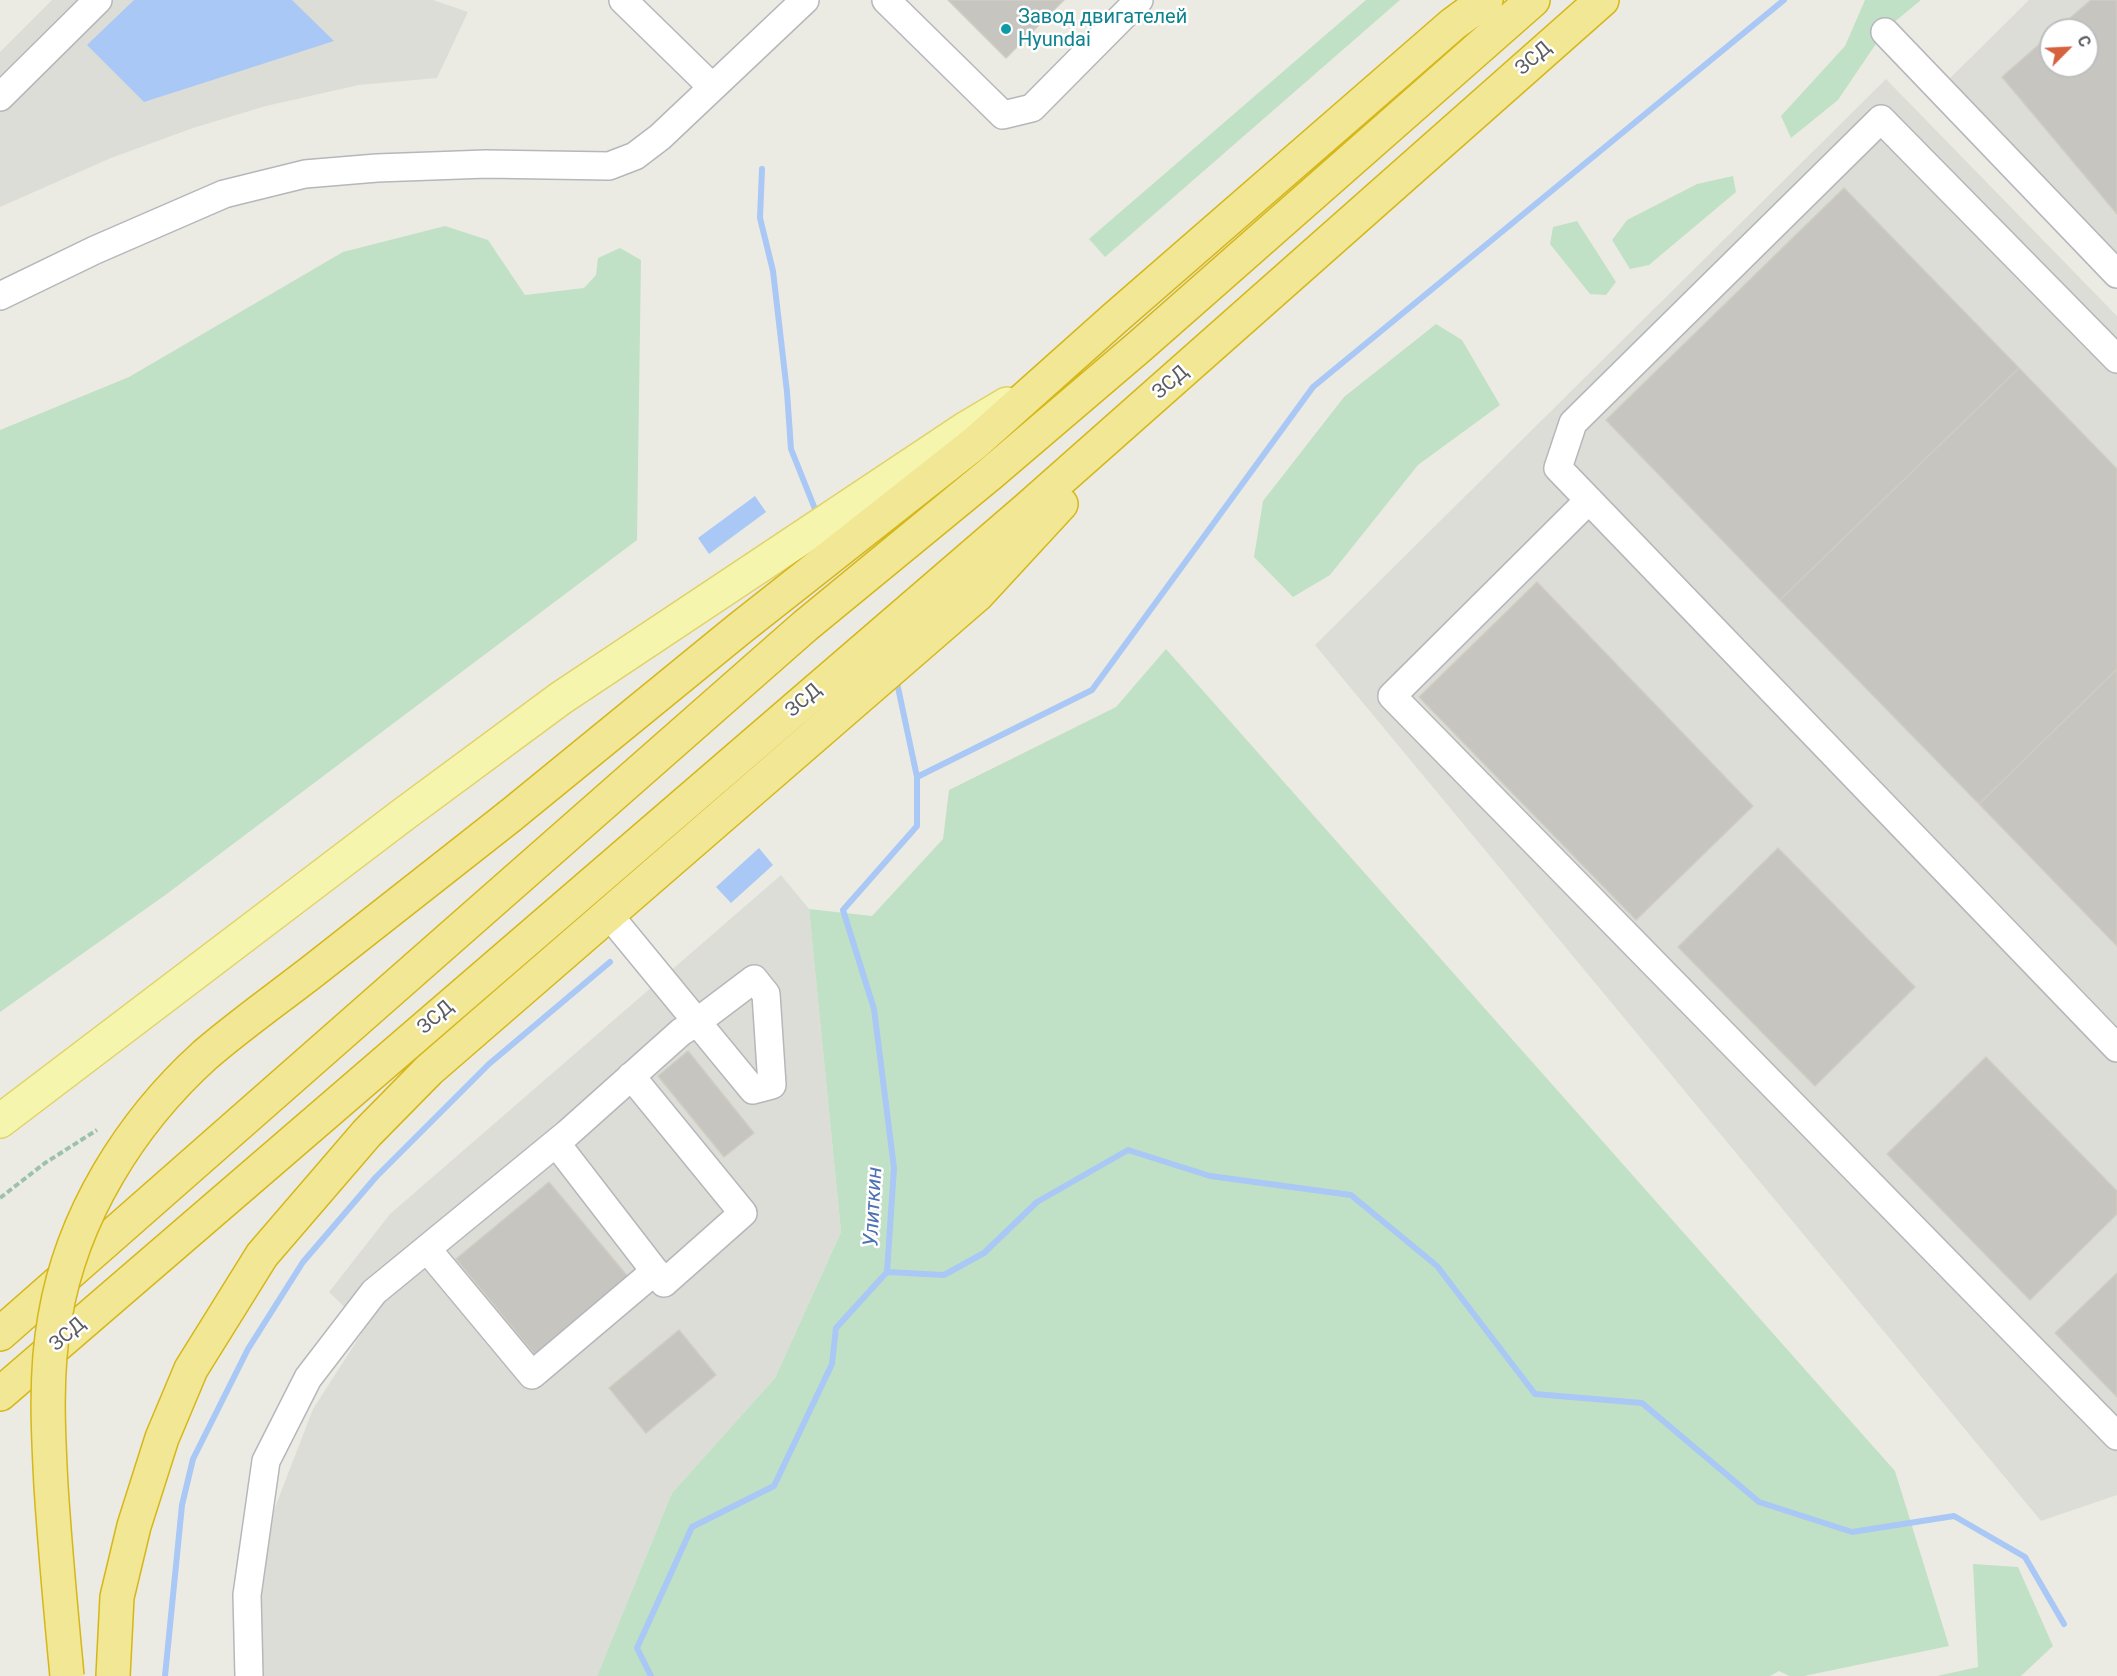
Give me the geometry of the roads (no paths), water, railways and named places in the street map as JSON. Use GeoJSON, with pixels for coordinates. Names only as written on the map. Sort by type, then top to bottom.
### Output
{"type":"FeatureCollection","features":[{"type":"Feature","properties":{"kind":"highway"},"geometry":{"type":"LineString","coordinates":[[67,1676],[49,1450],[48,1382],[55,1316],[74,1243],[97,1195],[123,1149],[158,1104],[205,1055],[510,816],[740,629],[975,443],[1444,32],[1486,0]]}},
{"type":"Feature","properties":{"kind":"highway"},"geometry":{"type":"LineString","coordinates":[[0,1334],[805,626],[990,474],[1131,353],[1533,0]]}},
{"type":"Feature","properties":{"kind":"highway","name":"ЗСД"},"geometry":{"type":"LineString","coordinates":[[0,1394],[1009,525],[1602,0]]}},
{"type":"Feature","properties":{"kind":"highway"},"geometry":{"type":"LineString","coordinates":[[113,1676],[117,1597],[134,1526],[162,1438],[190,1369],[262,1255],[367,1133],[429,1070],[977,595],[1172,382]]}},
{"type":"Feature","properties":{"kind":"main road"},"geometry":{"type":"LineString","coordinates":[[0,1121],[404,814],[561,698],[965,429],[1044,382]]}},
{"type":"Feature","properties":{"kind":"street"},"geometry":{"type":"LineString","coordinates":[[0,97],[98,0]]}},
{"type":"Feature","properties":{"kind":"street"},"geometry":{"type":"LineString","coordinates":[[623,0],[712,87]]}},
{"type":"Feature","properties":{"kind":"street"},"geometry":{"type":"LineString","coordinates":[[0,296],[95,250],[224,194],[305,174],[377,168],[486,164],[609,166],[635,156],[660,137],[805,0]]}},
{"type":"Feature","properties":{"kind":"street"},"geometry":{"type":"LineString","coordinates":[[886,0],[1003,115],[1032,108],[1139,0]]}},
{"type":"Feature","properties":{"kind":"street"},"geometry":{"type":"LineString","coordinates":[[1884,32],[2117,274]]}},
{"type":"Feature","properties":{"kind":"street"},"geometry":{"type":"LineString","coordinates":[[2117,359],[1881,119],[1573,423],[1558,468],[2117,1048]]}},
{"type":"Feature","properties":{"kind":"street"},"geometry":{"type":"LineString","coordinates":[[1589,500],[1392,696],[2117,1436]]}},
{"type":"Feature","properties":{"kind":"street"},"geometry":{"type":"LineString","coordinates":[[249,1676],[247,1595],[266,1461],[308,1378],[374,1292],[556,1143],[681,1032],[697,1022],[609,915]]}},
{"type":"Feature","properties":{"kind":"street"},"geometry":{"type":"LineString","coordinates":[[556,1143],[664,1283],[743,1213],[631,1076]]}},
{"type":"Feature","properties":{"kind":"street"},"geometry":{"type":"LineString","coordinates":[[427,1249],[532,1375],[655,1271]]}},
{"type":"Feature","properties":{"kind":"water"},"geometry":{"type":"Polygon","coordinates":[[[134,0],[292,0],[334,41],[144,102],[87,45],[134,0]]]}},
{"type":"Feature","properties":{"kind":"water"},"geometry":{"type":"Polygon","coordinates":[[[755,496],[766,512],[709,554],[698,538],[755,496]]]}},
{"type":"Feature","properties":{"kind":"water"},"geometry":{"type":"Polygon","coordinates":[[[759,848],[773,865],[731,903],[716,887],[759,848]]]}},
{"type":"Feature","properties":{"kind":"waterway"},"geometry":{"type":"LineString","coordinates":[[917,777],[1092,690],[1313,387],[1784,0]]}},
{"type":"Feature","properties":{"kind":"waterway"},"geometry":{"type":"LineString","coordinates":[[762,169],[760,218],[773,271],[791,449],[817,514]]}},
{"type":"Feature","properties":{"kind":"waterway","name":"Улиткин"},"geometry":{"type":"LineString","coordinates":[[651,1676],[637,1648],[692,1527],[774,1486],[832,1364],[836,1328],[887,1272],[894,1168],[874,1009],[843,910],[917,826],[917,777],[896,678]]}},
{"type":"Feature","properties":{"kind":"waterway"},"geometry":{"type":"LineString","coordinates":[[165,1676],[182,1505],[193,1459],[248,1349],[303,1262],[376,1177],[489,1064],[610,962]]}},
{"type":"Feature","properties":{"kind":"waterway"},"geometry":{"type":"LineString","coordinates":[[887,1272],[944,1275],[984,1253],[1037,1202],[1128,1150],[1210,1176],[1351,1195],[1437,1266],[1535,1394],[1642,1403],[1759,1502],[1852,1532],[1954,1516],[2025,1557],[2064,1624]]}},
{"type":"Feature","properties":{"kind":"place","name":"Завод двигателей Hyundai"},"geometry":{"type":"Point","coordinates":[1006,29]}}]}
